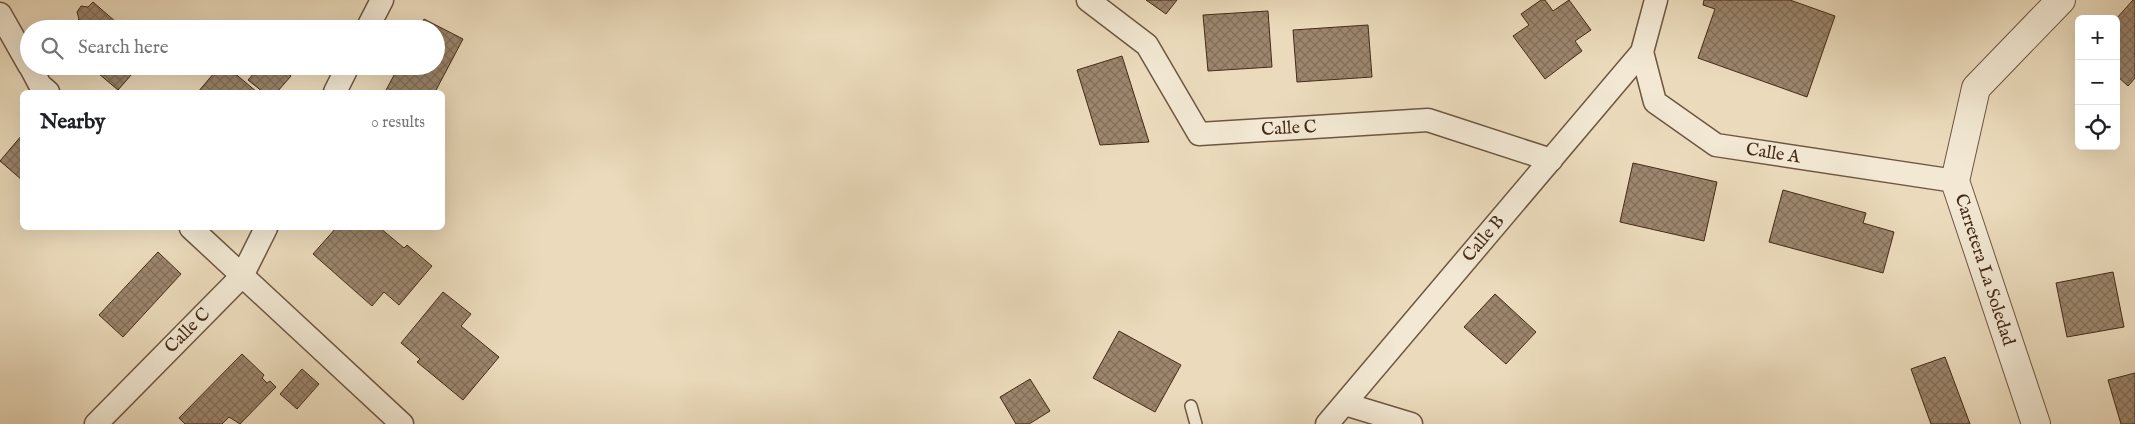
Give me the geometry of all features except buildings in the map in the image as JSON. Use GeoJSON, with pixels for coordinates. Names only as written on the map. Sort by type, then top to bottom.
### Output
{"type":"FeatureCollection","features":[{"type":"Feature","properties":{"kind":"street"},"geometry":{"type":"LineString","coordinates":[[372,20],[382,0]]}},
{"type":"Feature","properties":{"kind":"street","name":"Calle C"},"geometry":{"type":"LineString","coordinates":[[1088,0],[1147,44],[1199,134],[1428,120],[1551,160]]}},
{"type":"Feature","properties":{"kind":"street"},"geometry":{"type":"LineString","coordinates":[[1642,52],[1656,0]]}},
{"type":"Feature","properties":{"kind":"street","name":"Carretera La Soledad"},"geometry":{"type":"LineString","coordinates":[[2036,424],[1955,182],[1976,88],[2061,0]]}},
{"type":"Feature","properties":{"kind":"street"},"geometry":{"type":"LineString","coordinates":[[0,14],[20,50]]}},
{"type":"Feature","properties":{"kind":"street","name":"Calle B"},"geometry":{"type":"LineString","coordinates":[[1327,424],[1642,52]]}},
{"type":"Feature","properties":{"kind":"street","name":"Calle A"},"geometry":{"type":"LineString","coordinates":[[1642,52],[1656,102],[1716,145],[1955,182]]}},
{"type":"Feature","properties":{"kind":"street"},"geometry":{"type":"LineString","coordinates":[[34,75],[46,90]]}},
{"type":"Feature","properties":{"kind":"street"},"geometry":{"type":"LineString","coordinates":[[336,90],[344,75]]}},
{"type":"Feature","properties":{"kind":"street"},"geometry":{"type":"LineString","coordinates":[[193,230],[402,424]]}},
{"type":"Feature","properties":{"kind":"street","name":"Calle C"},"geometry":{"type":"LineString","coordinates":[[96,424],[242,276],[265,230]]}},
{"type":"Feature","properties":{"kind":"street"},"geometry":{"type":"LineString","coordinates":[[1345,404],[1411,424]]}},
{"type":"Feature","properties":{"kind":"lane"},"geometry":{"type":"LineString","coordinates":[[1191,406],[1196,424]]}}]}
